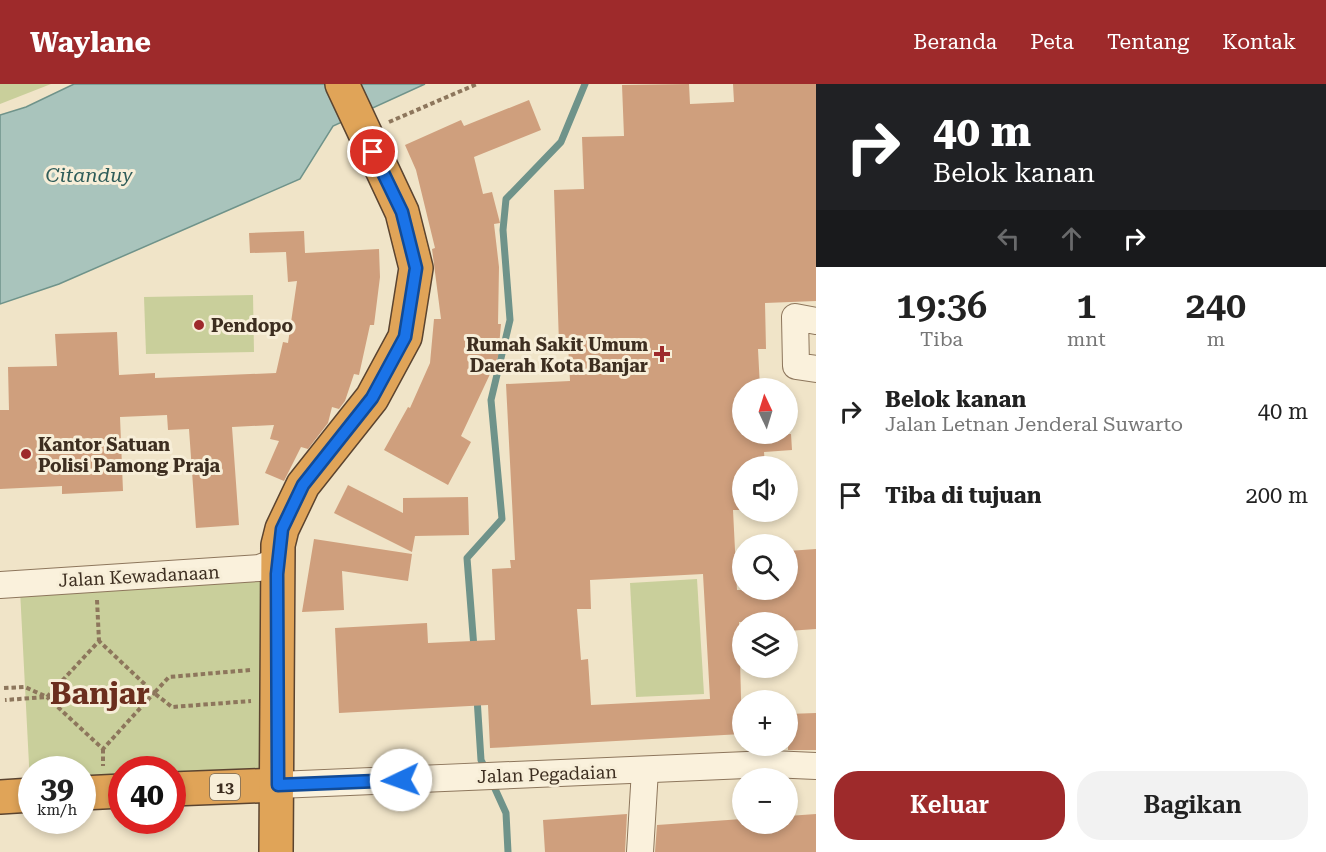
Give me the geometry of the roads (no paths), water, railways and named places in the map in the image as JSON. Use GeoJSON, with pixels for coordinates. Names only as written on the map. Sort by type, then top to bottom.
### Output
{"type":"FeatureCollection","features":[{"type":"Feature","properties":{"kind":"highway"},"geometry":{"type":"LineString","coordinates":[[276,852],[278,683],[271,568],[282,529],[303,485],[372,398],[405,337],[416,268],[402,212],[342,84]]}},
{"type":"Feature","properties":{"kind":"highway","name":"13"},"geometry":{"type":"LineString","coordinates":[[186,788],[278,785]]}},
{"type":"Feature","properties":{"kind":"highway"},"geometry":{"type":"LineString","coordinates":[[0,797],[18,796]]}},
{"type":"Feature","properties":{"kind":"street"},"geometry":{"type":"LineString","coordinates":[[816,321],[795,317],[796,366],[816,369]]}},
{"type":"Feature","properties":{"kind":"street","name":"Jalan Kewadanaan"},"geometry":{"type":"LineString","coordinates":[[0,585],[271,568]]}},
{"type":"Feature","properties":{"kind":"street","name":"Jalan Pegadaian"},"geometry":{"type":"LineString","coordinates":[[278,785],[771,764],[816,766]]}},
{"type":"Feature","properties":{"kind":"street"},"geometry":{"type":"LineString","coordinates":[[640,852],[645,770]]}},
{"type":"Feature","properties":{"kind":"water","name":"Citanduy"},"geometry":{"type":"Polygon","coordinates":[[[74,84],[425,84],[333,126],[300,179],[59,284],[0,304],[0,115],[26,107],[74,84]]]}},
{"type":"Feature","properties":{"kind":"waterway"},"geometry":{"type":"LineString","coordinates":[[474,648],[467,558],[502,519],[491,400],[510,320],[503,230],[506,199],[561,142],[585,84]]}},
{"type":"Feature","properties":{"kind":"waterway"},"geometry":{"type":"LineString","coordinates":[[477,698],[481,760],[486,770]]}},
{"type":"Feature","properties":{"kind":"waterway"},"geometry":{"type":"LineString","coordinates":[[491,780],[506,813],[508,852]]}},
{"type":"Feature","properties":{"kind":"place","name":"Pendopo"},"geometry":{"type":"Point","coordinates":[199,325]}},
{"type":"Feature","properties":{"kind":"place","name":"Rumah Sakit Umum Daerah Kota Banjar"},"geometry":{"type":"Point","coordinates":[662,354]}},
{"type":"Feature","properties":{"kind":"place","name":"Kantor Satuan Polisi Pamong Praja"},"geometry":{"type":"Point","coordinates":[26,454]}},
{"type":"Feature","properties":{"kind":"district","name":"Banjar"},"geometry":{"type":"Point","coordinates":[100,693]}}]}
